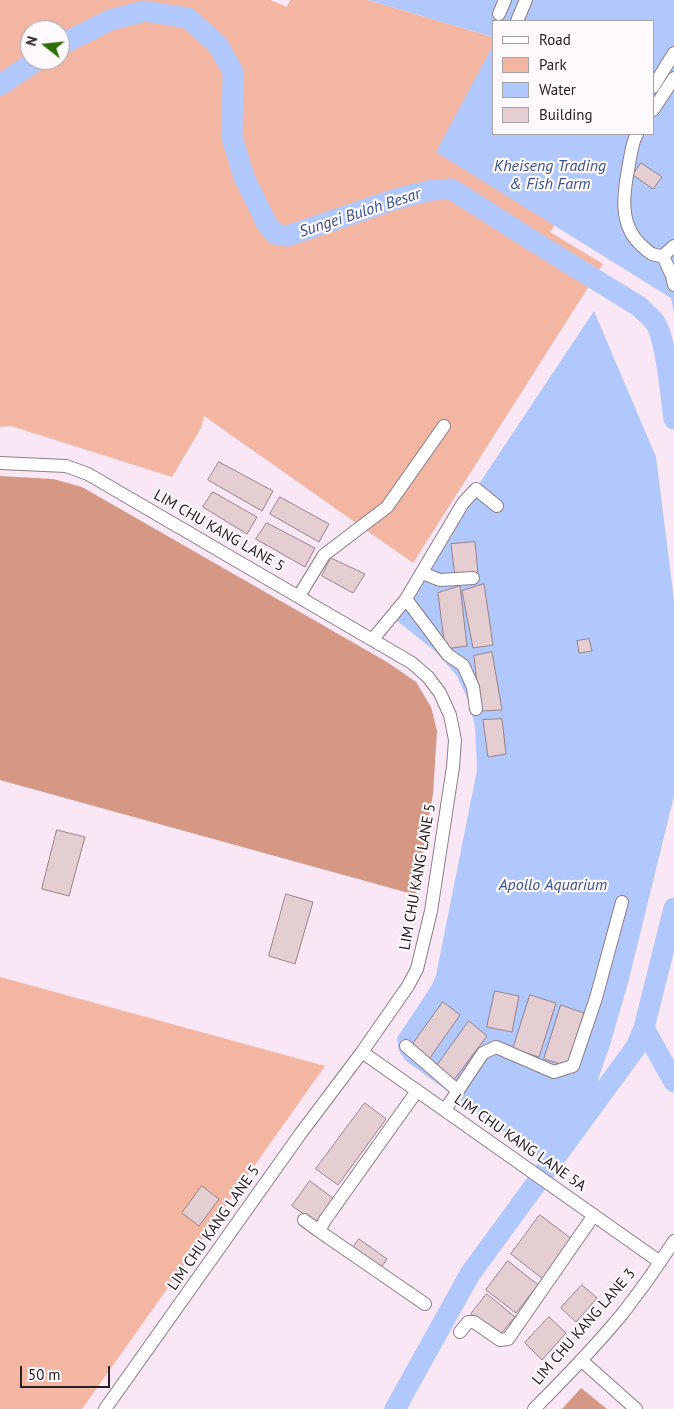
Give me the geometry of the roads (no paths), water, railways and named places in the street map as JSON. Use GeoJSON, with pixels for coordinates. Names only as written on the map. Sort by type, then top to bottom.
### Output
{"type":"FeatureCollection","features":[{"type":"Feature","properties":{"kind":"street"},"geometry":{"type":"LineString","coordinates":[[499,14],[505,0]]}},
{"type":"Feature","properties":{"kind":"street"},"geometry":{"type":"LineString","coordinates":[[517,20],[526,0]]}},
{"type":"Feature","properties":{"kind":"street"},"geometry":{"type":"LineString","coordinates":[[654,85],[674,53]]}},
{"type":"Feature","properties":{"kind":"street"},"geometry":{"type":"LineString","coordinates":[[654,108],[674,78]]}},
{"type":"Feature","properties":{"kind":"street"},"geometry":{"type":"LineString","coordinates":[[637,135],[624,192],[625,216],[635,239],[652,255],[663,256],[674,246]]}},
{"type":"Feature","properties":{"kind":"street"},"geometry":{"type":"LineString","coordinates":[[663,256],[673,279]]}},
{"type":"Feature","properties":{"kind":"street"},"geometry":{"type":"LineString","coordinates":[[299,596],[324,555],[388,507],[444,426]]}},
{"type":"Feature","properties":{"kind":"street","name":"LIM CHU KANG LANE 5"},"geometry":{"type":"LineString","coordinates":[[0,463],[66,466],[88,474],[373,639],[412,663],[428,677],[440,693],[450,714],[454,740],[453,767],[431,911],[417,970],[362,1052],[301,1133],[105,1409]]}},
{"type":"Feature","properties":{"kind":"street"},"geometry":{"type":"LineString","coordinates":[[373,639],[406,599],[464,503],[476,489],[497,506]]}},
{"type":"Feature","properties":{"kind":"street"},"geometry":{"type":"LineString","coordinates":[[422,573],[440,580],[473,578]]}},
{"type":"Feature","properties":{"kind":"street"},"geometry":{"type":"LineString","coordinates":[[406,599],[448,655],[463,665],[473,687],[476,710]]}},
{"type":"Feature","properties":{"kind":"street"},"geometry":{"type":"LineString","coordinates":[[445,1110],[483,1053],[496,1047],[554,1072],[573,1066],[596,998],[622,902]]}},
{"type":"Feature","properties":{"kind":"street"},"geometry":{"type":"LineString","coordinates":[[406,1046],[458,1091]]}},
{"type":"Feature","properties":{"kind":"street","name":"LIM CHU KANG LANE 5A"},"geometry":{"type":"LineString","coordinates":[[362,1052],[660,1262]]}},
{"type":"Feature","properties":{"kind":"street"},"geometry":{"type":"LineString","coordinates":[[319,1231],[417,1090]]}},
{"type":"Feature","properties":{"kind":"street"},"geometry":{"type":"LineString","coordinates":[[460,1332],[468,1322],[474,1322],[500,1340],[508,1340],[594,1215]]}},
{"type":"Feature","properties":{"kind":"street"},"geometry":{"type":"LineString","coordinates":[[304,1220],[425,1304]]}},
{"type":"Feature","properties":{"kind":"street","name":"LIM CHU KANG LANE 3"},"geometry":{"type":"LineString","coordinates":[[534,1409],[622,1314],[674,1241]]}},
{"type":"Feature","properties":{"kind":"street"},"geometry":{"type":"LineString","coordinates":[[581,1360],[636,1409]]}},
{"type":"Feature","properties":{"kind":"water","name":"Kheiseng Trading & Fish Farm"},"geometry":{"type":"Polygon","coordinates":[[[368,0],[674,0],[674,313],[671,298],[436,152],[492,47],[492,135],[654,135],[654,20],[492,20],[492,37],[368,0]]]}},
{"type":"Feature","properties":{"kind":"water","name":"Apollo Aquarium"},"geometry":{"type":"Polygon","coordinates":[[[594,311],[656,457],[674,600],[674,796],[628,983],[593,1094],[542,1159],[406,1061],[399,1051],[397,1038],[432,985],[436,975],[477,770],[475,726],[468,700],[457,676],[436,652],[391,616],[594,311]]]}},
{"type":"Feature","properties":{"kind":"waterway","name":"Sungei Buloh Besar"},"geometry":{"type":"LineString","coordinates":[[70,40],[110,20],[144,11],[188,18],[218,45],[233,72],[232,137],[244,177],[267,224],[275,234],[287,236],[399,198],[432,190],[451,189],[640,307],[652,319],[662,339],[670,382],[674,419]]}},
{"type":"Feature","properties":{"kind":"waterway","name":"Sungei Buloh Besar"},"geometry":{"type":"LineString","coordinates":[[0,85],[22,70]]}},
{"type":"Feature","properties":{"kind":"waterway"},"geometry":{"type":"LineString","coordinates":[[395,1409],[470,1274],[636,1047],[644,1028],[674,908]]}},
{"type":"Feature","properties":{"kind":"waterway","name":"Sungei Buloh Besar"},"geometry":{"type":"LineString","coordinates":[[644,1028],[674,1082]]}}]}
